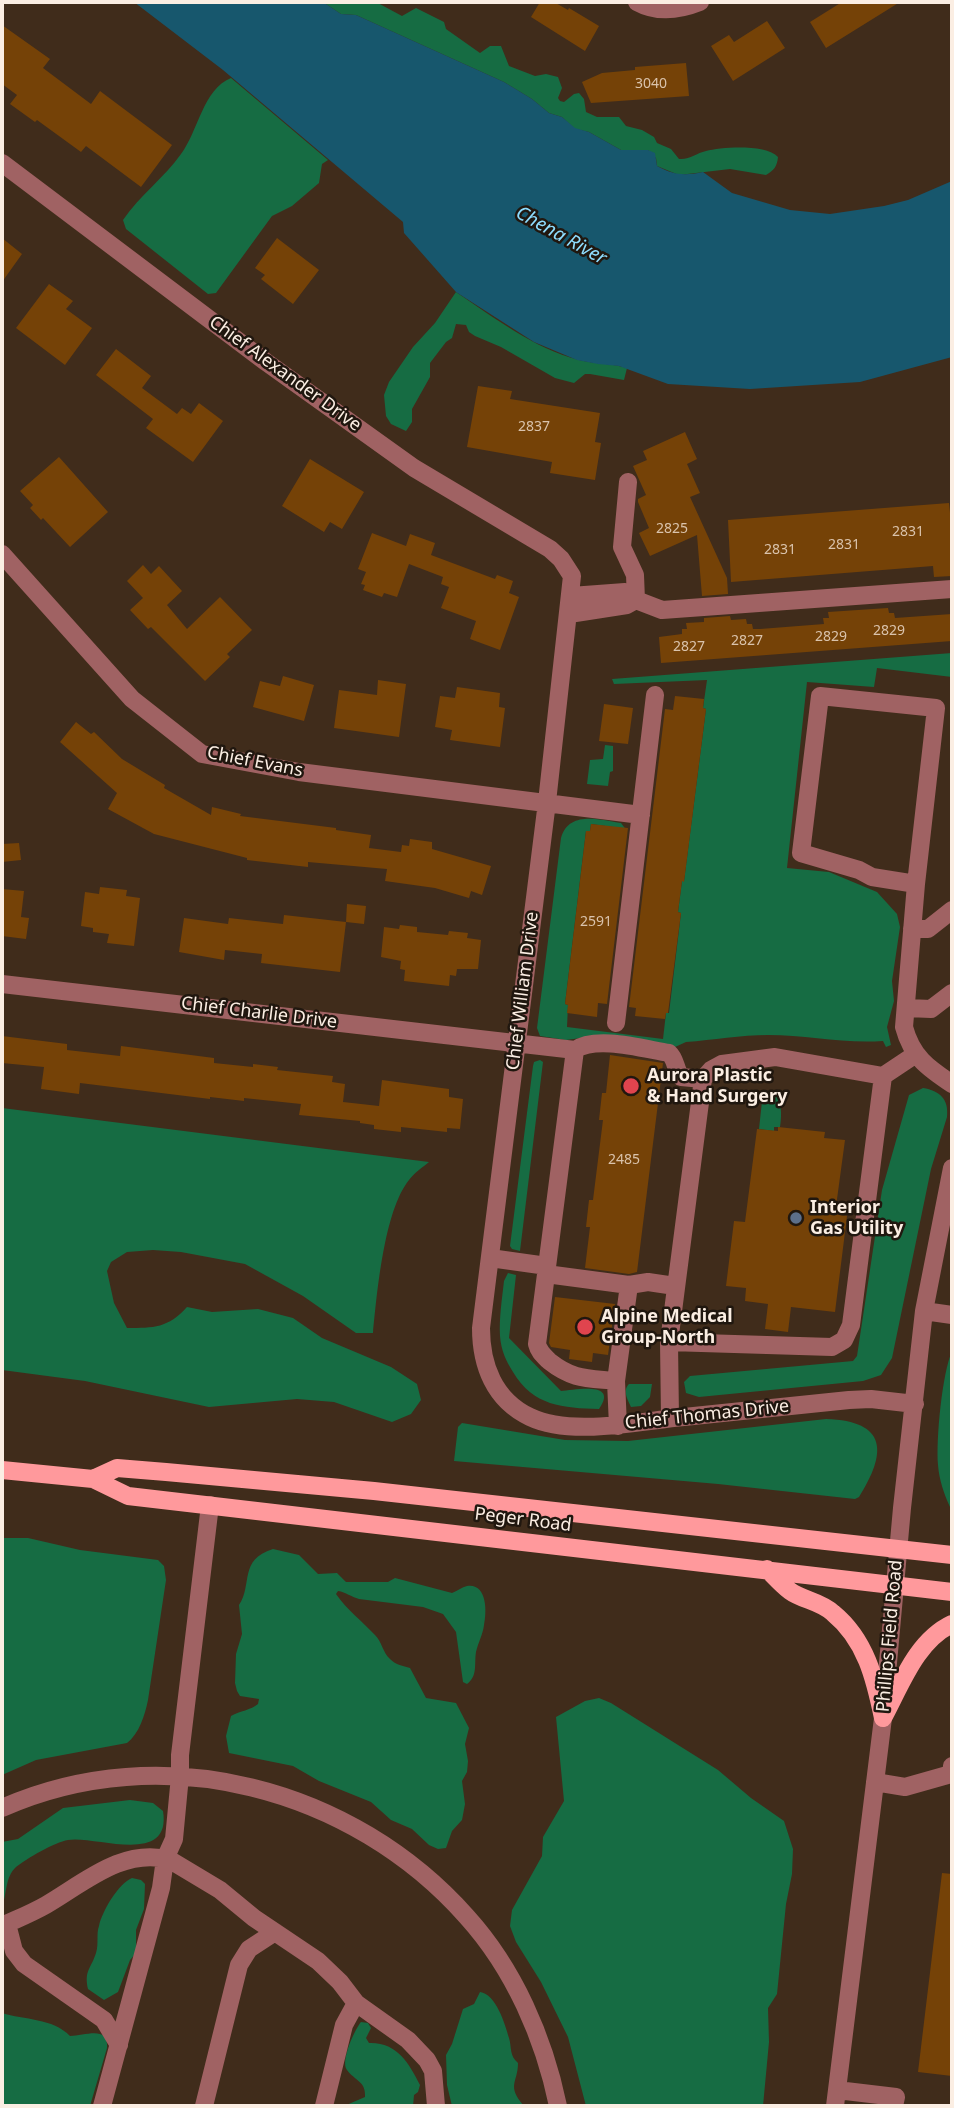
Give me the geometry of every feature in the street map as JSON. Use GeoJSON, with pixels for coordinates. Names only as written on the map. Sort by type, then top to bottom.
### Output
{"type":"FeatureCollection","features":[{"type":"Feature","properties":{"kind":"main road","name":"Peger Road"},"geometry":{"type":"LineString","coordinates":[[93,1479],[117,1468],[166,1472],[568,1511],[952,1555]]}},
{"type":"Feature","properties":{"kind":"main road","name":"Peger Road"},"geometry":{"type":"LineString","coordinates":[[2,1470],[93,1479],[128,1496],[952,1591]]}},
{"type":"Feature","properties":{"kind":"main road"},"geometry":{"type":"LineString","coordinates":[[767,1569],[792,1593],[817,1602],[847,1627],[861,1647],[874,1676],[883,1718]]}},
{"type":"Feature","properties":{"kind":"main road"},"geometry":{"type":"LineString","coordinates":[[883,1718],[915,1658],[927,1643],[952,1624]]}},
{"type":"Feature","properties":{"kind":"street"},"geometry":{"type":"LineString","coordinates":[[637,2],[656,9],[684,8],[700,2]]}},
{"type":"Feature","properties":{"kind":"street","name":"Chief Alexander Drive"},"geometry":{"type":"LineString","coordinates":[[2,163],[266,362],[414,468],[550,549],[562,559],[572,576]]}},
{"type":"Feature","properties":{"kind":"street"},"geometry":{"type":"LineString","coordinates":[[628,482],[622,547],[635,575],[636,600]]}},
{"type":"Feature","properties":{"kind":"street","name":"Chief Evans"},"geometry":{"type":"LineString","coordinates":[[2,554],[132,699],[202,754],[300,772],[641,815]]}},
{"type":"Feature","properties":{"kind":"street","name":"Chief William Drive"},"geometry":{"type":"LineString","coordinates":[[505,1399],[490,1376],[481,1348],[481,1328],[547,802],[572,576]]}},
{"type":"Feature","properties":{"kind":"street"},"geometry":{"type":"LineString","coordinates":[[571,596],[625,592],[636,600],[662,610],[952,589]]}},
{"type":"Feature","properties":{"kind":"street"},"geometry":{"type":"LineString","coordinates":[[569,614],[627,605],[636,600]]}},
{"type":"Feature","properties":{"kind":"street"},"geometry":{"type":"LineString","coordinates":[[616,1023],[655,695]]}},
{"type":"Feature","properties":{"kind":"street"},"geometry":{"type":"LineString","coordinates":[[916,884],[872,877],[859,870],[801,853],[820,696],[936,708],[916,884],[904,1027],[908,1044],[916,1054],[928,1068],[952,1084]]}},
{"type":"Feature","properties":{"kind":"street"},"geometry":{"type":"LineString","coordinates":[[912,929],[928,929],[952,910]]}},
{"type":"Feature","properties":{"kind":"street","name":"Chief Charlie Drive"},"geometry":{"type":"LineString","coordinates":[[2,984],[575,1050],[594,1043],[669,1053],[673,1056],[677,1072],[681,1076],[703,1079]]}},
{"type":"Feature","properties":{"kind":"street"},"geometry":{"type":"LineString","coordinates":[[907,1009],[931,1009],[952,993]]}},
{"type":"Feature","properties":{"kind":"street"},"geometry":{"type":"LineString","coordinates":[[575,1050],[537,1344],[538,1351],[564,1373],[616,1381]]}},
{"type":"Feature","properties":{"kind":"street"},"geometry":{"type":"LineString","coordinates":[[670,1418],[669,1342],[703,1079],[711,1070],[722,1064],[775,1057],[883,1076],[916,1054]]}},
{"type":"Feature","properties":{"kind":"street"},"geometry":{"type":"LineString","coordinates":[[669,1342],[832,1347],[844,1340],[851,1325],[883,1076]]}},
{"type":"Feature","properties":{"kind":"street","name":"Phillips Field Road"},"geometry":{"type":"LineString","coordinates":[[836,2098],[883,1718],[924,1311],[952,1168]]}},
{"type":"Feature","properties":{"kind":"street"},"geometry":{"type":"LineString","coordinates":[[490,1258],[628,1285],[649,1282],[675,1286]]}},
{"type":"Feature","properties":{"kind":"street"},"geometry":{"type":"LineString","coordinates":[[618,1426],[616,1381],[628,1285]]}},
{"type":"Feature","properties":{"kind":"street"},"geometry":{"type":"LineString","coordinates":[[924,1311],[952,1315]]}},
{"type":"Feature","properties":{"kind":"street","name":"Chief Thomas Drive"},"geometry":{"type":"LineString","coordinates":[[505,1399],[531,1418],[579,1426],[618,1426],[670,1418],[849,1400],[871,1399],[915,1404]]}},
{"type":"Feature","properties":{"kind":"street"},"geometry":{"type":"LineString","coordinates":[[102,2106],[161,1888],[166,1858],[174,1839],[180,1755],[210,1505]]}},
{"type":"Feature","properties":{"kind":"street"},"geometry":{"type":"LineString","coordinates":[[875,1783],[905,1787],[952,1771]]}},
{"type":"Feature","properties":{"kind":"street"},"geometry":{"type":"LineString","coordinates":[[2,1808],[38,1794],[95,1781],[180,1776],[250,1785],[322,1810],[372,1836],[436,1885],[468,1918],[510,1978],[538,2035],[558,2106]]}},
{"type":"Feature","properties":{"kind":"street"},"geometry":{"type":"LineString","coordinates":[[118,2045],[104,2020],[24,1964],[14,1951],[4,1925],[48,1904],[110,1866],[127,1861],[166,1858],[220,1890],[318,1961],[340,1982],[356,2003],[408,2040],[427,2060],[433,2071],[436,2106]]}},
{"type":"Feature","properties":{"kind":"street"},"geometry":{"type":"LineString","coordinates":[[248,1912],[249,1949]]}},
{"type":"Feature","properties":{"kind":"street"},"geometry":{"type":"LineString","coordinates":[[204,2106],[239,1965],[249,1949],[275,1932]]}},
{"type":"Feature","properties":{"kind":"street"},"geometry":{"type":"LineString","coordinates":[[324,2106],[344,2025],[356,2003]]}},
{"type":"Feature","properties":{"kind":"street"},"geometry":{"type":"LineString","coordinates":[[836,2098],[896,2097],[894,2106]]}},
{"type":"Feature","properties":{"kind":"green space"},"geometry":{"type":"Polygon","coordinates":[[[323,2],[376,2],[402,16],[416,8],[444,22],[446,29],[480,53],[490,46],[501,46],[509,66],[535,76],[546,74],[558,77],[562,88],[558,98],[560,101],[564,102],[579,93],[584,99],[586,112],[597,117],[619,117],[626,126],[642,130],[654,137],[657,143],[671,149],[679,159],[713,150],[754,148],[772,153],[778,157],[777,163],[766,175],[730,169],[679,175],[657,166],[656,158],[648,150],[621,150],[589,132],[575,129],[562,117],[549,113],[504,82],[356,15],[341,14],[323,2]]]}},
{"type":"Feature","properties":{"kind":"green space"},"geometry":{"type":"Polygon","coordinates":[[[231,78],[328,160],[322,164],[319,183],[292,206],[272,216],[216,293],[208,294],[126,229],[123,220],[181,154],[207,101],[214,91],[231,78]]]}},
{"type":"Feature","properties":{"kind":"green space"},"geometry":{"type":"Polygon","coordinates":[[[456,292],[546,348],[579,360],[627,368],[624,380],[590,374],[585,374],[574,383],[555,378],[501,347],[475,336],[469,332],[466,325],[456,324],[452,338],[430,363],[430,377],[412,409],[412,422],[406,431],[391,424],[386,416],[384,395],[389,382],[456,292]]]}},
{"type":"Feature","properties":{"kind":"green space"},"geometry":{"type":"Polygon","coordinates":[[[952,653],[952,677],[877,668],[874,687],[807,682],[787,868],[829,872],[877,892],[897,914],[900,927],[892,981],[894,1001],[887,1027],[891,1045],[886,1047],[883,1041],[768,1035],[686,1042],[675,1047],[588,1037],[566,1040],[540,1036],[537,1028],[561,838],[565,829],[578,820],[595,819],[621,823],[627,831],[591,824],[590,831],[586,831],[565,1004],[568,1005],[567,1027],[663,1039],[666,1013],[669,1013],[681,913],[678,912],[706,709],[703,708],[707,680],[614,684],[612,679],[952,653]]]}},
{"type":"Feature","properties":{"kind":"green space"},"geometry":{"type":"Polygon","coordinates":[[[605,745],[613,746],[613,771],[610,772],[608,786],[587,784],[590,760],[603,759],[605,745]]]}},
{"type":"Feature","properties":{"kind":"green space"},"geometry":{"type":"Polygon","coordinates":[[[534,1062],[543,1062],[520,1251],[510,1246],[533,1066],[534,1062]]]}},
{"type":"Feature","properties":{"kind":"green space"},"geometry":{"type":"Polygon","coordinates":[[[923,1088],[942,1097],[947,1117],[931,1169],[892,1358],[881,1375],[863,1381],[699,1397],[686,1393],[684,1382],[690,1376],[853,1361],[857,1356],[882,1190],[909,1095],[923,1088]]]}},
{"type":"Feature","properties":{"kind":"green space"},"geometry":{"type":"Polygon","coordinates":[[[774,1091],[781,1108],[780,1127],[774,1127],[774,1131],[759,1129],[763,1092],[774,1091]]]}},
{"type":"Feature","properties":{"kind":"green space"},"geometry":{"type":"Polygon","coordinates":[[[2,1108],[429,1162],[409,1180],[393,1211],[383,1253],[373,1333],[356,1333],[303,1296],[245,1264],[181,1252],[153,1250],[127,1252],[111,1262],[107,1271],[114,1303],[127,1328],[145,1328],[167,1323],[187,1307],[212,1312],[258,1309],[293,1318],[322,1338],[391,1367],[417,1384],[421,1400],[411,1414],[392,1422],[334,1402],[297,1399],[209,1407],[85,1381],[2,1370],[2,1108]]]}},
{"type":"Feature","properties":{"kind":"green space"},"geometry":{"type":"Polygon","coordinates":[[[508,1273],[516,1275],[509,1338],[561,1391],[593,1389],[603,1394],[604,1400],[599,1409],[573,1408],[550,1403],[530,1392],[513,1372],[504,1355],[500,1336],[504,1281],[508,1273]]]}},
{"type":"Feature","properties":{"kind":"green space"},"geometry":{"type":"Polygon","coordinates":[[[952,1351],[950,1507],[941,1481],[938,1454],[943,1390],[952,1351]]]}},
{"type":"Feature","properties":{"kind":"green space"},"geometry":{"type":"Polygon","coordinates":[[[629,1384],[652,1384],[650,1397],[641,1406],[631,1407],[626,1393],[629,1384]]]}},
{"type":"Feature","properties":{"kind":"green space"},"geometry":{"type":"Polygon","coordinates":[[[826,1419],[861,1426],[871,1433],[876,1442],[874,1467],[859,1497],[855,1499],[454,1461],[458,1427],[462,1423],[565,1440],[628,1441],[826,1419]]]}},
{"type":"Feature","properties":{"kind":"green space"},"geometry":{"type":"Polygon","coordinates":[[[2,1538],[28,1538],[80,1550],[158,1560],[164,1566],[166,1580],[148,1700],[138,1729],[127,1743],[36,1760],[2,1775],[2,1538]]]}},
{"type":"Feature","properties":{"kind":"green space"},"geometry":{"type":"Polygon","coordinates":[[[273,1549],[299,1555],[318,1574],[337,1573],[346,1582],[388,1582],[395,1578],[452,1593],[474,1586],[482,1593],[485,1619],[476,1652],[474,1674],[467,1684],[463,1682],[456,1632],[443,1614],[423,1607],[359,1599],[344,1592],[338,1591],[336,1594],[377,1638],[390,1659],[410,1668],[426,1698],[456,1703],[469,1728],[465,1744],[467,1772],[462,1781],[465,1804],[462,1820],[452,1831],[446,1848],[438,1849],[429,1845],[412,1829],[391,1820],[371,1802],[319,1781],[293,1766],[229,1753],[226,1736],[231,1716],[255,1706],[259,1699],[240,1696],[235,1683],[236,1654],[242,1634],[239,1605],[251,1566],[262,1554],[273,1549]]]}},
{"type":"Feature","properties":{"kind":"green space"},"geometry":{"type":"Polygon","coordinates":[[[599,1698],[718,1770],[784,1821],[793,1849],[792,1874],[786,1904],[777,1994],[768,2008],[769,2042],[763,2106],[586,2106],[568,2037],[541,1982],[516,1942],[510,1926],[512,1910],[542,1856],[543,1837],[564,1801],[556,1717],[585,1701],[599,1698]]]}},
{"type":"Feature","properties":{"kind":"green space"},"geometry":{"type":"Polygon","coordinates":[[[130,1800],[153,1803],[163,1811],[163,1828],[156,1838],[129,1845],[80,1840],[56,1844],[12,1871],[2,1907],[2,1842],[18,1839],[63,1808],[130,1800]]]}},
{"type":"Feature","properties":{"kind":"green space"},"geometry":{"type":"Polygon","coordinates":[[[132,1878],[145,1884],[144,1909],[136,1930],[136,1953],[130,1960],[118,1992],[104,2000],[88,1989],[87,1973],[96,1953],[98,1929],[104,1913],[117,1891],[132,1878]]]}},
{"type":"Feature","properties":{"kind":"green space"},"geometry":{"type":"Polygon","coordinates":[[[480,1992],[491,1998],[502,2018],[512,2054],[518,2063],[515,2093],[524,2106],[452,2106],[447,2085],[446,2055],[463,2009],[474,2004],[480,1992]]]}},
{"type":"Feature","properties":{"kind":"green space"},"geometry":{"type":"Polygon","coordinates":[[[2,2013],[47,2023],[70,2036],[95,2033],[104,2036],[107,2048],[90,2106],[2,2106],[2,2013]]]}},
{"type":"Feature","properties":{"kind":"green space"},"geometry":{"type":"Polygon","coordinates":[[[361,2022],[368,2023],[371,2028],[366,2038],[369,2043],[395,2050],[411,2069],[420,2085],[414,2095],[413,2106],[344,2106],[365,2097],[362,2084],[345,2066],[349,2045],[361,2022]]]}},
{"type":"Feature","properties":{"kind":"water","name":"Chena River"},"geometry":{"type":"Polygon","coordinates":[[[134,2],[323,2],[341,14],[356,15],[504,82],[549,113],[562,117],[575,128],[589,132],[621,150],[648,150],[655,153],[657,166],[663,169],[679,174],[703,172],[732,193],[790,210],[830,214],[884,206],[908,200],[952,181],[952,357],[860,382],[750,389],[668,384],[619,366],[577,360],[534,342],[456,292],[404,233],[403,222],[223,70],[134,2]]]}},
{"type":"Feature","properties":{"kind":"building"},"geometry":{"type":"Polygon","coordinates":[[[540,2],[554,2],[568,10],[569,8],[599,26],[585,51],[531,17],[540,2]]]}},
{"type":"Feature","properties":{"kind":"building"},"geometry":{"type":"Polygon","coordinates":[[[842,2],[900,2],[826,48],[810,22],[842,2]]]}},
{"type":"Feature","properties":{"kind":"building"},"geometry":{"type":"Polygon","coordinates":[[[767,21],[785,48],[733,81],[711,46],[729,35],[734,42],[767,21]]]}},
{"type":"Feature","properties":{"kind":"building"},"geometry":{"type":"Polygon","coordinates":[[[2,25],[50,59],[43,68],[91,104],[100,91],[172,145],[141,187],[86,146],[81,152],[10,104],[17,95],[2,84],[2,25]]]}},
{"type":"Feature","properties":{"kind":"building"},"geometry":{"type":"Polygon","coordinates":[[[686,63],[689,96],[591,103],[582,82],[602,73],[686,63]]]}},
{"type":"Feature","properties":{"kind":"building"},"geometry":{"type":"Polygon","coordinates":[[[2,238],[22,254],[2,282],[2,238]]]}},
{"type":"Feature","properties":{"kind":"building"},"geometry":{"type":"Polygon","coordinates":[[[277,238],[319,270],[293,304],[261,279],[265,275],[255,268],[277,238]]]}},
{"type":"Feature","properties":{"kind":"building"},"geometry":{"type":"Polygon","coordinates":[[[49,284],[73,301],[66,309],[92,328],[65,365],[16,328],[49,284]]]}},
{"type":"Feature","properties":{"kind":"building"},"geometry":{"type":"Polygon","coordinates":[[[116,349],[151,376],[142,388],[177,414],[182,408],[191,414],[199,403],[223,421],[193,462],[146,428],[153,419],[96,375],[116,349]]]}},
{"type":"Feature","properties":{"kind":"building"},"geometry":{"type":"Polygon","coordinates":[[[478,386],[512,391],[510,399],[600,413],[595,442],[601,443],[595,480],[550,473],[552,462],[467,447],[478,386]]]}},
{"type":"Feature","properties":{"kind":"building"},"geometry":{"type":"Polygon","coordinates":[[[685,432],[697,459],[687,464],[700,493],[690,497],[727,578],[728,594],[702,596],[697,535],[650,556],[639,533],[649,528],[638,502],[638,499],[646,495],[633,466],[647,460],[643,451],[685,432]]]}},
{"type":"Feature","properties":{"kind":"building"},"geometry":{"type":"Polygon","coordinates":[[[59,457],[108,512],[70,547],[30,508],[33,505],[20,491],[59,457]]]}},
{"type":"Feature","properties":{"kind":"building"},"geometry":{"type":"Polygon","coordinates":[[[310,459],[364,492],[342,529],[330,522],[324,532],[282,506],[310,459]]]}},
{"type":"Feature","properties":{"kind":"building"},"geometry":{"type":"Polygon","coordinates":[[[949,503],[952,576],[934,577],[933,566],[731,582],[728,520],[949,503]]]}},
{"type":"Feature","properties":{"kind":"building"},"geometry":{"type":"Polygon","coordinates":[[[372,533],[406,546],[410,534],[435,543],[431,555],[495,579],[497,575],[513,581],[509,593],[519,597],[500,650],[470,639],[476,621],[441,608],[449,587],[441,584],[443,577],[409,564],[397,597],[384,593],[382,597],[363,590],[365,585],[361,584],[366,572],[358,569],[372,533]]]}},
{"type":"Feature","properties":{"kind":"building"},"geometry":{"type":"Polygon","coordinates":[[[143,565],[151,574],[159,566],[182,591],[167,605],[187,629],[220,597],[252,630],[227,654],[230,657],[205,681],[130,610],[143,598],[127,581],[143,565]]]}},
{"type":"Feature","properties":{"kind":"building"},"geometry":{"type":"Polygon","coordinates":[[[888,608],[895,618],[952,614],[952,641],[661,663],[659,637],[682,634],[682,629],[687,629],[686,623],[704,622],[704,618],[730,616],[731,620],[746,619],[753,629],[760,629],[824,624],[823,618],[829,618],[828,612],[888,608]]]}},
{"type":"Feature","properties":{"kind":"building"},"geometry":{"type":"Polygon","coordinates":[[[283,676],[314,685],[304,721],[253,707],[260,681],[280,686],[283,676]]]}},
{"type":"Feature","properties":{"kind":"building"},"geometry":{"type":"Polygon","coordinates":[[[378,680],[406,684],[399,737],[334,728],[339,690],[377,695],[378,680]]]}},
{"type":"Feature","properties":{"kind":"building"},"geometry":{"type":"Polygon","coordinates":[[[457,687],[500,693],[499,707],[505,708],[500,747],[450,740],[452,730],[435,727],[440,696],[455,698],[457,687]]]}},
{"type":"Feature","properties":{"kind":"building"},"geometry":{"type":"Polygon","coordinates":[[[675,696],[704,699],[703,708],[706,709],[678,912],[681,913],[668,1013],[665,1019],[635,1016],[636,1008],[629,1007],[665,709],[673,710],[675,696]]]}},
{"type":"Feature","properties":{"kind":"building"},"geometry":{"type":"Polygon","coordinates":[[[604,704],[633,708],[628,744],[599,741],[604,704]]]}},
{"type":"Feature","properties":{"kind":"building"},"geometry":{"type":"Polygon","coordinates":[[[76,722],[91,734],[94,732],[122,759],[165,785],[164,788],[211,815],[212,807],[241,814],[240,816],[336,828],[371,835],[369,848],[401,852],[402,845],[409,846],[410,839],[432,842],[432,849],[491,866],[482,895],[471,891],[469,898],[435,888],[385,881],[387,869],[308,862],[308,867],[247,860],[154,834],[108,809],[117,793],[60,742],[76,722]]]}},
{"type":"Feature","properties":{"kind":"building"},"geometry":{"type":"Polygon","coordinates":[[[591,824],[628,828],[607,1004],[598,1003],[597,1017],[567,1013],[568,1005],[565,1004],[586,831],[590,831],[591,824]]]}},
{"type":"Feature","properties":{"kind":"building"},"geometry":{"type":"Polygon","coordinates":[[[19,843],[21,860],[2,862],[2,844],[19,843]]]}},
{"type":"Feature","properties":{"kind":"building"},"geometry":{"type":"Polygon","coordinates":[[[100,887],[127,890],[126,896],[140,898],[134,946],[107,943],[109,934],[93,932],[93,928],[81,926],[85,892],[99,894],[100,887]]]}},
{"type":"Feature","properties":{"kind":"building"},"geometry":{"type":"Polygon","coordinates":[[[2,889],[24,891],[21,917],[29,918],[26,939],[2,936],[2,889]]]}},
{"type":"Feature","properties":{"kind":"building"},"geometry":{"type":"Polygon","coordinates":[[[347,904],[366,906],[364,924],[346,922],[347,904]]]}},
{"type":"Feature","properties":{"kind":"building"},"geometry":{"type":"Polygon","coordinates":[[[284,915],[346,922],[340,972],[261,963],[262,954],[225,950],[224,960],[179,952],[184,918],[228,924],[229,918],[283,924],[284,915]]]}},
{"type":"Feature","properties":{"kind":"building"},"geometry":{"type":"Polygon","coordinates":[[[400,925],[417,927],[417,932],[448,935],[449,931],[468,933],[467,938],[481,940],[478,969],[457,969],[456,976],[450,975],[449,986],[404,981],[405,970],[400,969],[401,961],[381,957],[384,927],[399,929],[400,925]]]}},
{"type":"Feature","properties":{"kind":"building"},"geometry":{"type":"Polygon","coordinates":[[[2,1036],[67,1044],[67,1050],[120,1056],[121,1046],[214,1058],[214,1063],[253,1067],[253,1064],[278,1067],[277,1070],[333,1076],[332,1082],[345,1084],[343,1102],[379,1106],[382,1080],[449,1089],[449,1097],[463,1099],[460,1129],[447,1128],[447,1132],[401,1127],[401,1132],[374,1129],[374,1125],[360,1121],[299,1115],[301,1104],[244,1098],[244,1101],[210,1099],[80,1083],[79,1094],[41,1089],[44,1067],[2,1063],[2,1036]]]}},
{"type":"Feature","properties":{"kind":"building"},"geometry":{"type":"Polygon","coordinates":[[[610,1055],[663,1063],[637,1272],[629,1274],[585,1268],[590,1227],[586,1227],[589,1200],[593,1200],[603,1120],[599,1120],[602,1093],[606,1093],[610,1055]]]}},
{"type":"Feature","properties":{"kind":"building","name":"Interior Gas Utility"},"geometry":{"type":"Polygon","coordinates":[[[778,1127],[825,1132],[824,1138],[845,1140],[835,1214],[847,1216],[835,1312],[791,1307],[788,1332],[765,1329],[768,1304],[745,1301],[746,1288],[726,1286],[734,1221],[745,1222],[757,1129],[778,1131],[778,1127]]]}},
{"type":"Feature","properties":{"kind":"building","name":"Alpine Medical Group-North"},"geometry":{"type":"Polygon","coordinates":[[[555,1297],[615,1304],[608,1355],[593,1353],[592,1362],[569,1359],[570,1350],[551,1347],[549,1343],[555,1297]]]}},
{"type":"Feature","properties":{"kind":"building"},"geometry":{"type":"Polygon","coordinates":[[[942,1873],[952,1874],[952,2076],[918,2072],[942,1873]]]}},
{"type":"Feature","properties":{"kind":"place","name":"Aurora Plastic & Hand Surgery"},"geometry":{"type":"Point","coordinates":[631,1086]}},
{"type":"Feature","properties":{"kind":"place","name":"Interior Gas Utility"},"geometry":{"type":"Point","coordinates":[796,1218]}},
{"type":"Feature","properties":{"kind":"place","name":"Alpine Medical Group-North"},"geometry":{"type":"Point","coordinates":[585,1327]}}]}
